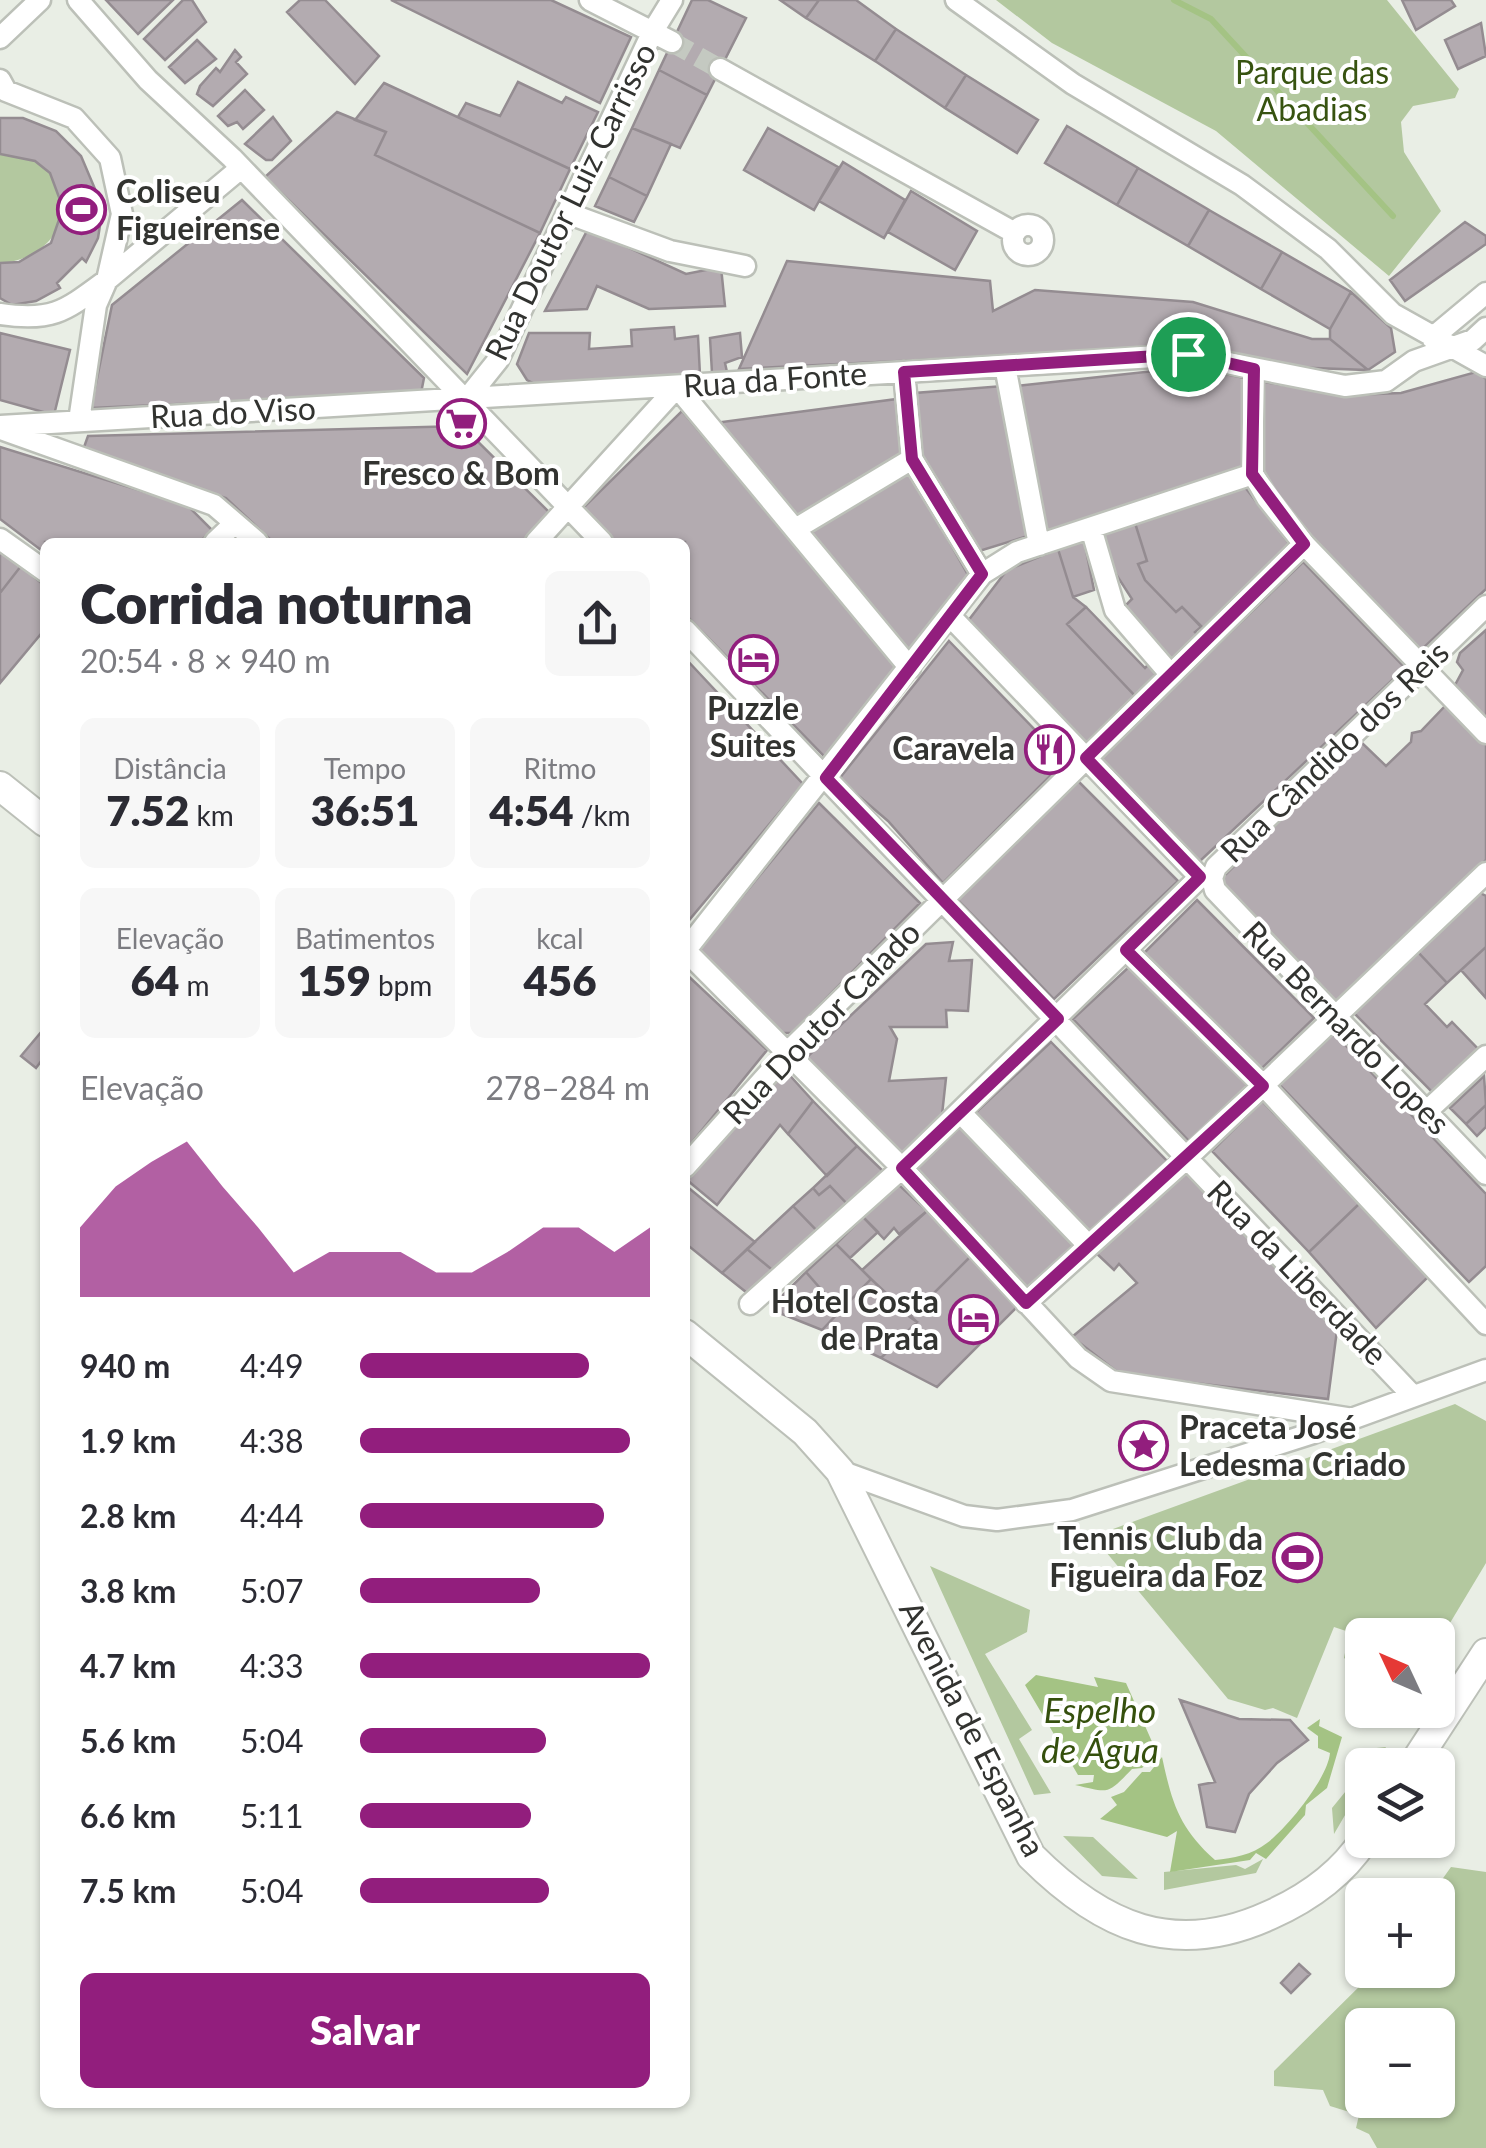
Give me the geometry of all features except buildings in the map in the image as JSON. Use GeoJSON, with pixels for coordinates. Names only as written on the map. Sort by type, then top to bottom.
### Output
{"type":"FeatureCollection","features":[{"type":"Feature","properties":{"kind":"main road"},"geometry":{"type":"LineString","coordinates":[[0,786],[40,818]]}},
{"type":"Feature","properties":{"kind":"main road","name":"Avenida de Espanha"},"geometry":{"type":"LineString","coordinates":[[690,1338],[805,1432],[840,1471],[1023,1842],[1031,1856],[1069,1895],[1134,1929],[1184,1937],[1235,1932],[1305,1900],[1353,1858]]}},
{"type":"Feature","properties":{"kind":"main road"},"geometry":{"type":"LineString","coordinates":[[1425,1748],[1486,1653]]}},
{"type":"Feature","properties":{"kind":"street"},"geometry":{"type":"LineString","coordinates":[[0,38],[40,0]]}},
{"type":"Feature","properties":{"kind":"street"},"geometry":{"type":"LineString","coordinates":[[78,0],[148,80],[242,168],[598,538]]}},
{"type":"Feature","properties":{"kind":"street"},"geometry":{"type":"LineString","coordinates":[[590,0],[672,42]]}},
{"type":"Feature","properties":{"kind":"street","name":"Rua Doutor Luiz Carrisso"},"geometry":{"type":"LineString","coordinates":[[466,400],[498,360],[653,31],[672,0]]}},
{"type":"Feature","properties":{"kind":"street"},"geometry":{"type":"LineString","coordinates":[[956,0],[1073,84],[1242,185],[1328,249],[1394,314],[1486,366]]}},
{"type":"Feature","properties":{"kind":"street"},"geometry":{"type":"LineString","coordinates":[[720,69],[1015,233]]}},
{"type":"Feature","properties":{"kind":"street"},"geometry":{"type":"LineString","coordinates":[[0,80],[6,91],[74,118],[110,158],[122,214],[107,280],[96,305],[79,421]]}},
{"type":"Feature","properties":{"kind":"street"},"geometry":{"type":"LineString","coordinates":[[0,314],[39,320],[76,303],[242,168]]}},
{"type":"Feature","properties":{"kind":"street"},"geometry":{"type":"LineString","coordinates":[[568,213],[670,251],[745,266]]}},
{"type":"Feature","properties":{"kind":"street"},"geometry":{"type":"LineString","coordinates":[[1432,338],[1486,293]]}},
{"type":"Feature","properties":{"kind":"street","name":"Rua da Fonte"},"geometry":{"type":"LineString","coordinates":[[466,400],[1188,354],[1346,386],[1386,381],[1414,361],[1452,350],[1486,328]]}},
{"type":"Feature","properties":{"kind":"street"},"geometry":{"type":"LineString","coordinates":[[1006,366],[1040,544]]}},
{"type":"Feature","properties":{"kind":"street"},"geometry":{"type":"LineString","coordinates":[[1254,369],[1252,474],[1304,544],[1486,732]]}},
{"type":"Feature","properties":{"kind":"street"},"geometry":{"type":"LineString","coordinates":[[904,372],[912,459],[982,574]]}},
{"type":"Feature","properties":{"kind":"street"},"geometry":{"type":"LineString","coordinates":[[540,538],[677,386],[910,668]]}},
{"type":"Feature","properties":{"kind":"street","name":"Rua do Viso"},"geometry":{"type":"LineString","coordinates":[[0,427],[466,400]]}},
{"type":"Feature","properties":{"kind":"street"},"geometry":{"type":"LineString","coordinates":[[0,412],[35,424]]}},
{"type":"Feature","properties":{"kind":"street"},"geometry":{"type":"LineString","coordinates":[[0,427],[214,505],[253,538]]}},
{"type":"Feature","properties":{"kind":"street"},"geometry":{"type":"LineString","coordinates":[[797,528],[912,459]]}},
{"type":"Feature","properties":{"kind":"street"},"geometry":{"type":"LineString","coordinates":[[690,944],[826,778],[982,574],[1016,552],[1252,474]]}},
{"type":"Feature","properties":{"kind":"street"},"geometry":{"type":"LineString","coordinates":[[219,538],[236,523]]}},
{"type":"Feature","properties":{"kind":"street"},"geometry":{"type":"LineString","coordinates":[[1091,528],[1115,610],[1171,674]]}},
{"type":"Feature","properties":{"kind":"street"},"geometry":{"type":"LineString","coordinates":[[0,538],[40,567]]}},
{"type":"Feature","properties":{"kind":"street","name":"Rua Doutor Calado"},"geometry":{"type":"LineString","coordinates":[[690,1161],[788,1052],[1304,544]]}},
{"type":"Feature","properties":{"kind":"street","name":"Rua Cândido dos Reis"},"geometry":{"type":"LineString","coordinates":[[750,1304],[902,1168],[1486,606]]}},
{"type":"Feature","properties":{"kind":"street","name":"Rua Bernardo Lopes"},"geometry":{"type":"LineString","coordinates":[[950,616],[1206,877],[1486,1174]]}},
{"type":"Feature","properties":{"kind":"street","name":"Rua da Liberdade"},"geometry":{"type":"LineString","coordinates":[[690,635],[1412,1395]]}},
{"type":"Feature","properties":{"kind":"street"},"geometry":{"type":"LineString","coordinates":[[1026,1303],[1187,1158],[1484,877]]}},
{"type":"Feature","properties":{"kind":"street"},"geometry":{"type":"LineString","coordinates":[[1126,950],[1263,1086],[1486,1324]]}},
{"type":"Feature","properties":{"kind":"street"},"geometry":{"type":"LineString","coordinates":[[690,955],[902,1168],[1078,1358],[1111,1381],[1353,1419]]}},
{"type":"Feature","properties":{"kind":"street"},"geometry":{"type":"LineString","coordinates":[[1426,1112],[1486,1056]]}},
{"type":"Feature","properties":{"kind":"street"},"geometry":{"type":"LineString","coordinates":[[960,1112],[1088,1246]]}},
{"type":"Feature","properties":{"kind":"street"},"geometry":{"type":"LineString","coordinates":[[840,1471],[964,1516],[997,1520],[1078,1509],[1353,1419],[1486,1370]]}},
{"type":"Feature","properties":{"kind":"green space","name":"Parque das Abadias"},"geometry":{"type":"Polygon","coordinates":[[[996,0],[1387,0],[1459,89],[1455,98],[1413,106],[1401,122],[1404,152],[1441,211],[1389,276],[1216,131],[1052,43],[996,0]]]}},
{"type":"Feature","properties":{"kind":"green space"},"geometry":{"type":"Polygon","coordinates":[[[0,154],[39,164],[54,178],[64,210],[50,240],[36,252],[0,263],[0,154]]]}},
{"type":"Feature","properties":{"kind":"green space","name":"Tennis Club da Figueira da Foz"},"geometry":{"type":"Polygon","coordinates":[[[1455,1404],[1486,1421],[1486,1563],[1453,1618],[1345,1618],[1345,1631],[1334,1627],[1297,1718],[1273,1708],[1265,1710],[1228,1699],[1106,1552],[1113,1529],[1455,1404]]]}},
{"type":"Feature","properties":{"kind":"green space"},"geometry":{"type":"Polygon","coordinates":[[[930,1566],[1030,1610],[1027,1632],[985,1654],[1032,1730],[1019,1739],[1051,1793],[1034,1795],[930,1566]]]}},
{"type":"Feature","properties":{"kind":"green space"},"geometry":{"type":"Polygon","coordinates":[[[1345,1792],[1345,1815],[1334,1834],[1332,1808],[1345,1792]]]}},
{"type":"Feature","properties":{"kind":"green space"},"geometry":{"type":"Polygon","coordinates":[[[1063,1836],[1093,1837],[1138,1879],[1102,1876],[1063,1836]]]}},
{"type":"Feature","properties":{"kind":"green space"},"geometry":{"type":"Polygon","coordinates":[[[1263,1859],[1256,1873],[1164,1890],[1164,1872],[1236,1865],[1245,1869],[1263,1859]]]}},
{"type":"Feature","properties":{"kind":"green space"},"geometry":{"type":"Polygon","coordinates":[[[1451,1867],[1486,1872],[1486,2148],[1377,2148],[1369,2134],[1356,2128],[1358,2118],[1455,2118],[1455,2008],[1345,2008],[1345,2111],[1330,2106],[1323,2090],[1274,2086],[1274,2071],[1358,1988],[1455,1988],[1455,1878],[1443,1878],[1451,1867]]]}},
{"type":"Feature","properties":{"kind":"water","name":"Espelho de Água"},"geometry":{"type":"Polygon","coordinates":[[[1036,1675],[1098,1687],[1094,1677],[1126,1683],[1157,1753],[1142,1768],[1132,1769],[1107,1790],[1075,1785],[1093,1782],[1094,1775],[1078,1775],[1025,1685],[1036,1675]]]}},
{"type":"Feature","properties":{"kind":"water","name":"Espelho de Água"},"geometry":{"type":"Polygon","coordinates":[[[1320,1719],[1319,1726],[1342,1737],[1327,1788],[1306,1805],[1305,1815],[1266,1859],[1256,1853],[1250,1860],[1170,1872],[1177,1831],[1167,1837],[1100,1819],[1117,1805],[1111,1797],[1124,1792],[1142,1772],[1150,1772],[1162,1757],[1179,1814],[1193,1837],[1215,1860],[1255,1850],[1285,1826],[1322,1776],[1330,1753],[1318,1748],[1318,1736],[1307,1728],[1320,1719]]]}},
{"type":"Feature","properties":{"kind":"waterway"},"geometry":{"type":"LineString","coordinates":[[1174,0],[1211,19],[1393,216]]}},
{"type":"Feature","properties":{"kind":"tunnel"},"geometry":{"type":"LineString","coordinates":[[672,42],[720,69]]}},
{"type":"Feature","properties":{"kind":"place","name":"Coliseu Figueirense"},"geometry":{"type":"Point","coordinates":[81,210]}},
{"type":"Feature","properties":{"kind":"place","name":"Fresco & Bom"},"geometry":{"type":"Point","coordinates":[461,424]}},
{"type":"Feature","properties":{"kind":"place","name":"Puzzle Suites"},"geometry":{"type":"Point","coordinates":[753,659]}},
{"type":"Feature","properties":{"kind":"place","name":"Caravela"},"geometry":{"type":"Point","coordinates":[1050,749]}},
{"type":"Feature","properties":{"kind":"place","name":"Hotel Costa de Prata"},"geometry":{"type":"Point","coordinates":[974,1320]}},
{"type":"Feature","properties":{"kind":"place","name":"Praceta José Ledesma Criado"},"geometry":{"type":"Point","coordinates":[1144,1446]}},
{"type":"Feature","properties":{"kind":"place","name":"Tennis Club da Figueira da Foz"},"geometry":{"type":"Point","coordinates":[1298,1557]}},
{"type":"Feature","properties":{"kind":"route"},"geometry":{"type":"LineString","coordinates":[[1188,354],[1254,369],[1252,474],[1304,544],[1086,758],[1200,877],[1126,950],[1263,1086],[1026,1303],[902,1168],[1058,1019],[826,778],[982,574],[912,459],[904,372],[1188,354]]}}]}
